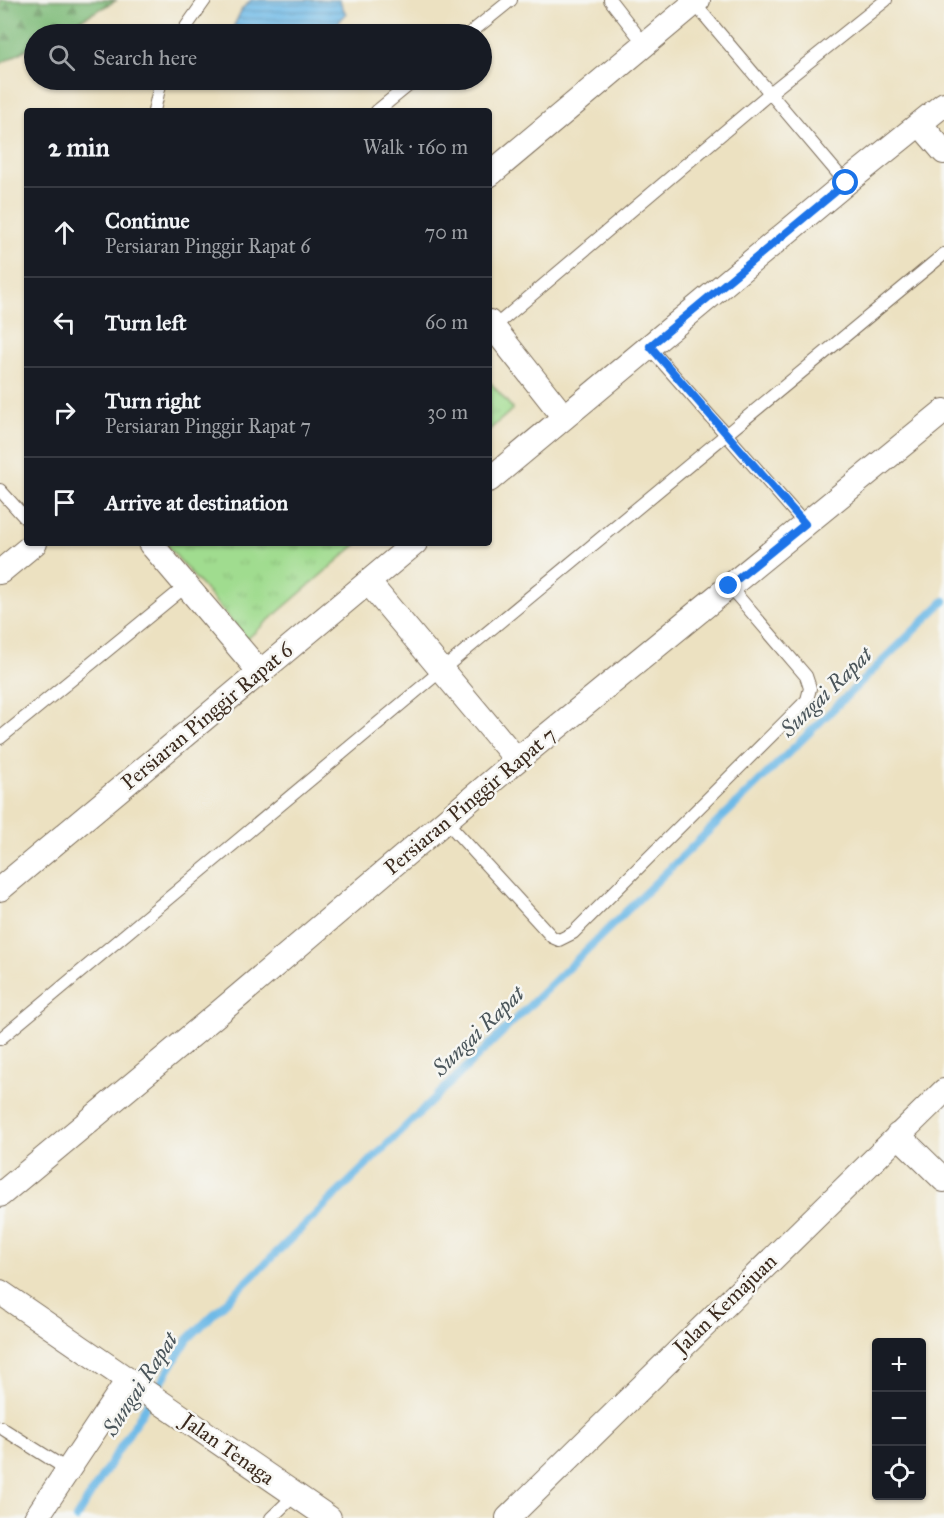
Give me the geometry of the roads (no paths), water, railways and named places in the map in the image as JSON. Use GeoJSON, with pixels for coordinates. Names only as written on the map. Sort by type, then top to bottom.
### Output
{"type":"FeatureCollection","features":[{"type":"Feature","properties":{"kind":"street"},"geometry":{"type":"LineString","coordinates":[[492,172],[696,2]]}},
{"type":"Feature","properties":{"kind":"street"},"geometry":{"type":"LineString","coordinates":[[492,477],[944,104]]}},
{"type":"Feature","properties":{"kind":"street"},"geometry":{"type":"LineString","coordinates":[[920,124],[944,153]]}},
{"type":"Feature","properties":{"kind":"street"},"geometry":{"type":"LineString","coordinates":[[492,325],[564,417]]}},
{"type":"Feature","properties":{"kind":"street","name":"Persiaran Pinggir Rapat 7"},"geometry":{"type":"LineString","coordinates":[[0,1195],[517,760],[944,411]]}},
{"type":"Feature","properties":{"kind":"street"},"geometry":{"type":"LineString","coordinates":[[0,572],[30,546]]}},
{"type":"Feature","properties":{"kind":"street"},"geometry":{"type":"LineString","coordinates":[[153,546],[260,672]]}},
{"type":"Feature","properties":{"kind":"street","name":"Persiaran Pinggir Rapat 6"},"geometry":{"type":"LineString","coordinates":[[0,889],[411,546]]}},
{"type":"Feature","properties":{"kind":"street"},"geometry":{"type":"LineString","coordinates":[[368,582],[517,760]]}},
{"type":"Feature","properties":{"kind":"street","name":"Jalan Kemajuan"},"geometry":{"type":"LineString","coordinates":[[508,1518],[944,1091]]}},
{"type":"Feature","properties":{"kind":"street"},"geometry":{"type":"LineString","coordinates":[[898,1135],[944,1180]]}},
{"type":"Feature","properties":{"kind":"street","name":"Jalan Tenaga"},"geometry":{"type":"LineString","coordinates":[[0,1292],[329,1518]]}},
{"type":"Feature","properties":{"kind":"street"},"geometry":{"type":"LineString","coordinates":[[36,1518],[68,1470],[134,1384]]}},
{"type":"Feature","properties":{"kind":"lane"},"geometry":{"type":"LineString","coordinates":[[188,24],[205,0]]}},
{"type":"Feature","properties":{"kind":"lane"},"geometry":{"type":"LineString","coordinates":[[481,24],[510,0]]}},
{"type":"Feature","properties":{"kind":"lane"},"geometry":{"type":"LineString","coordinates":[[610,0],[645,45]]}},
{"type":"Feature","properties":{"kind":"lane"},"geometry":{"type":"LineString","coordinates":[[492,323],[886,0]]}},
{"type":"Feature","properties":{"kind":"lane"},"geometry":{"type":"LineString","coordinates":[[696,2],[846,183]]}},
{"type":"Feature","properties":{"kind":"lane"},"geometry":{"type":"LineString","coordinates":[[155,108],[159,90]]}},
{"type":"Feature","properties":{"kind":"lane"},"geometry":{"type":"LineString","coordinates":[[381,108],[403,90]]}},
{"type":"Feature","properties":{"kind":"lane"},"geometry":{"type":"LineString","coordinates":[[0,1039],[944,254]]}},
{"type":"Feature","properties":{"kind":"lane"},"geometry":{"type":"LineString","coordinates":[[650,346],[805,524]]}},
{"type":"Feature","properties":{"kind":"lane"},"geometry":{"type":"LineString","coordinates":[[0,490],[24,517]]}},
{"type":"Feature","properties":{"kind":"lane"},"geometry":{"type":"LineString","coordinates":[[0,738],[186,586]]}},
{"type":"Feature","properties":{"kind":"lane"},"geometry":{"type":"LineString","coordinates":[[446,821],[552,937],[559,940],[573,933],[807,700],[810,688],[806,676],[729,586]]}},
{"type":"Feature","properties":{"kind":"lane"},"geometry":{"type":"LineString","coordinates":[[0,1427],[68,1470]]}},
{"type":"Feature","properties":{"kind":"lane"},"geometry":{"type":"LineString","coordinates":[[271,1518],[295,1495]]}},
{"type":"Feature","properties":{"kind":"water"},"geometry":{"type":"Polygon","coordinates":[[[251,0],[339,0],[346,14],[337,24],[235,24],[242,9],[251,0]]]}},
{"type":"Feature","properties":{"kind":"waterway","name":"Sungai Rapat"},"geometry":{"type":"LineString","coordinates":[[76,1518],[188,1339],[944,601]]}}]}
